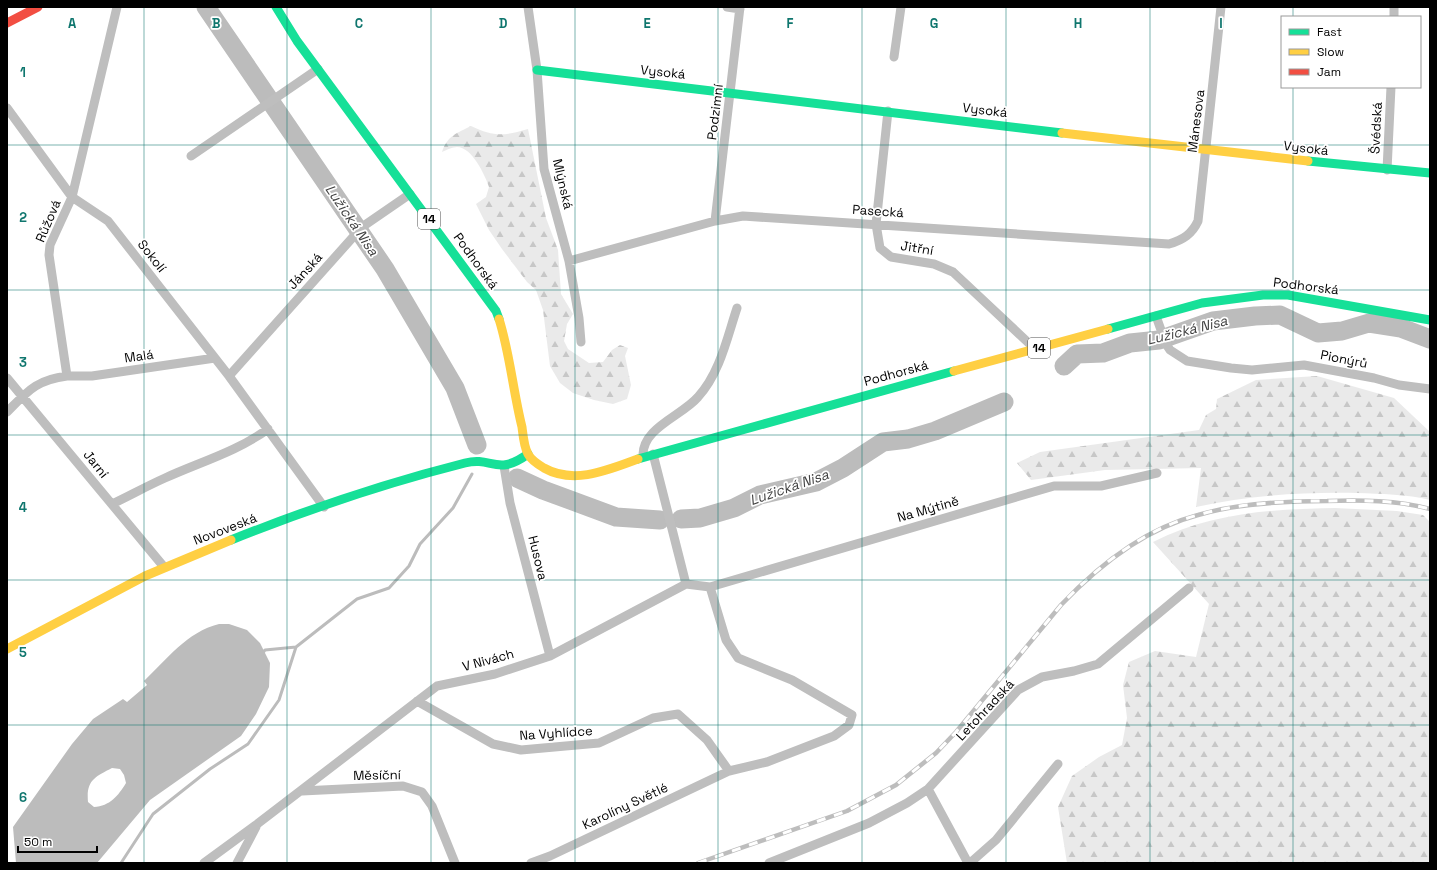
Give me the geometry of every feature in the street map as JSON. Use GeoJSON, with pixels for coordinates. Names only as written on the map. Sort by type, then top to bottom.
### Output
{"type":"FeatureCollection","features":[{"type":"Feature","properties":{"kind":"street"},"geometry":{"type":"LineString","coordinates":[[7,23],[38,7]]}},
{"type":"Feature","properties":{"kind":"street","name":"Růžová"},"geometry":{"type":"LineString","coordinates":[[67,376],[49,255],[50,245],[72,197],[117,7]]}},
{"type":"Feature","properties":{"kind":"street","name":"Podhorská"},"geometry":{"type":"LineString","coordinates":[[276,7],[288,28],[496,311],[506,341],[517,408],[528,454],[545,468],[565,476],[601,473],[653,454],[1198,304],[1231,298],[1269,294],[1288,295],[1430,320]]}},
{"type":"Feature","properties":{"kind":"street","name":"Mlýnská"},"geometry":{"type":"LineString","coordinates":[[528,7],[537,70],[544,169],[569,262],[579,318],[581,342]]}},
{"type":"Feature","properties":{"kind":"street"},"geometry":{"type":"LineString","coordinates":[[727,7],[740,8]]}},
{"type":"Feature","properties":{"kind":"street"},"geometry":{"type":"LineString","coordinates":[[894,57],[901,7]]}},
{"type":"Feature","properties":{"kind":"street","name":"Mánesova"},"geometry":{"type":"LineString","coordinates":[[1189,236],[1198,221],[1222,7]]}},
{"type":"Feature","properties":{"kind":"street","name":"Podzimní"},"geometry":{"type":"LineString","coordinates":[[715,221],[740,8]]}},
{"type":"Feature","properties":{"kind":"street"},"geometry":{"type":"LineString","coordinates":[[191,156],[275,100],[318,69]]}},
{"type":"Feature","properties":{"kind":"street","name":"Vysoká"},"geometry":{"type":"LineString","coordinates":[[537,70],[1206,150],[1387,170],[1430,173]]}},
{"type":"Feature","properties":{"kind":"street","name":"Švédská"},"geometry":{"type":"LineString","coordinates":[[1387,170],[1391,88]]}},
{"type":"Feature","properties":{"kind":"street","name":"Sokolí"},"geometry":{"type":"LineString","coordinates":[[7,108],[72,197],[108,221],[229,376],[324,507]]}},
{"type":"Feature","properties":{"kind":"street","name":"Jitřní"},"geometry":{"type":"LineString","coordinates":[[888,111],[876,224],[880,248],[891,257],[934,264],[953,272],[1035,349]]}},
{"type":"Feature","properties":{"kind":"street","name":"Jánská"},"geometry":{"type":"LineString","coordinates":[[229,376],[362,227],[410,194]]}},
{"type":"Feature","properties":{"kind":"street","name":"Pasecká"},"geometry":{"type":"LineString","coordinates":[[569,262],[715,221],[743,216],[1162,243],[1179,242],[1189,236]]}},
{"type":"Feature","properties":{"kind":"street"},"geometry":{"type":"LineString","coordinates":[[643,457],[643,446],[651,436],[662,424],[679,414],[698,397],[711,378],[718,365],[737,308]]}},
{"type":"Feature","properties":{"kind":"street","name":"Pionýrů"},"geometry":{"type":"LineString","coordinates":[[1156,316],[1166,344],[1174,355],[1187,360],[1231,368],[1252,370],[1304,365],[1374,378],[1400,385],[1430,389]]}},
{"type":"Feature","properties":{"kind":"street","name":"Malá"},"geometry":{"type":"LineString","coordinates":[[67,376],[99,375],[214,358]]}},
{"type":"Feature","properties":{"kind":"street"},"geometry":{"type":"LineString","coordinates":[[7,412],[33,387],[49,379],[67,376]]}},
{"type":"Feature","properties":{"kind":"street","name":"Jarní"},"geometry":{"type":"LineString","coordinates":[[7,378],[164,567]]}},
{"type":"Feature","properties":{"kind":"street"},"geometry":{"type":"LineString","coordinates":[[112,504],[165,478],[222,456],[268,429]]}},
{"type":"Feature","properties":{"kind":"street"},"geometry":{"type":"LineString","coordinates":[[504,466],[514,463],[528,454]]}},
{"type":"Feature","properties":{"kind":"street"},"geometry":{"type":"LineString","coordinates":[[653,454],[686,584]]}},
{"type":"Feature","properties":{"kind":"street","name":"Novoveská"},"geometry":{"type":"LineString","coordinates":[[7,649],[164,567],[224,542],[324,507],[466,463],[478,462],[504,466]]}},
{"type":"Feature","properties":{"kind":"street","name":"Husova"},"geometry":{"type":"LineString","coordinates":[[504,466],[510,503],[550,656]]}},
{"type":"Feature","properties":{"kind":"street","name":"Na Mýtině"},"geometry":{"type":"LineString","coordinates":[[686,584],[710,586],[1054,486],[1101,486],[1157,473]]}},
{"type":"Feature","properties":{"kind":"street","name":"V Nivách"},"geometry":{"type":"LineString","coordinates":[[204,863],[256,826],[437,686],[495,674],[550,656],[686,584]]}},
{"type":"Feature","properties":{"kind":"street"},"geometry":{"type":"LineString","coordinates":[[710,586],[726,640],[738,658],[792,680],[852,715],[849,725],[834,736],[767,762],[730,772]]}},
{"type":"Feature","properties":{"kind":"street","name":"Letohradská"},"geometry":{"type":"LineString","coordinates":[[768,863],[869,822],[908,804],[928,789],[1018,690],[1042,677],[1074,671],[1098,664],[1189,588]]}},
{"type":"Feature","properties":{"kind":"street","name":"Na Vyhlídce"},"geometry":{"type":"LineString","coordinates":[[417,701],[493,744],[521,750],[599,743],[653,718],[678,714],[707,740],[730,772]]}},
{"type":"Feature","properties":{"kind":"street"},"geometry":{"type":"LineString","coordinates":[[928,789],[969,863],[996,840],[1058,764]]}},
{"type":"Feature","properties":{"kind":"street","name":"Karolíny Světlé"},"geometry":{"type":"LineString","coordinates":[[530,863],[558,852],[730,772]]}},
{"type":"Feature","properties":{"kind":"street","name":"Měsíční"},"geometry":{"type":"LineString","coordinates":[[302,791],[403,786],[422,792],[432,806],[455,863]]}},
{"type":"Feature","properties":{"kind":"street"},"geometry":{"type":"LineString","coordinates":[[237,863],[256,826]]}},
{"type":"Feature","properties":{"kind":"green space"},"geometry":{"type":"Polygon","coordinates":[[[471,126],[493,134],[512,133],[528,129],[546,218],[558,250],[561,294],[573,314],[567,324],[564,341],[568,349],[589,363],[603,362],[612,350],[620,345],[628,348],[625,356],[631,385],[627,399],[613,404],[573,393],[560,383],[550,366],[543,310],[536,290],[527,282],[502,249],[489,230],[476,204],[486,197],[489,187],[477,162],[473,156],[463,148],[455,147],[442,152],[450,139],[457,133],[471,126]]]}},
{"type":"Feature","properties":{"kind":"green space"},"geometry":{"type":"Polygon","coordinates":[[[1317,376],[1394,398],[1430,432],[1430,500],[1394,495],[1317,493],[1256,497],[1196,507],[1201,468],[1105,470],[1031,480],[1017,463],[1040,452],[1199,430],[1206,415],[1216,409],[1217,399],[1256,380],[1317,376]]]}},
{"type":"Feature","properties":{"kind":"green space"},"geometry":{"type":"Polygon","coordinates":[[[1335,508],[1397,511],[1423,515],[1430,522],[1430,863],[1067,863],[1058,807],[1072,776],[1099,757],[1122,745],[1127,718],[1123,685],[1129,662],[1155,651],[1196,657],[1209,604],[1153,542],[1175,532],[1197,525],[1242,514],[1335,508]]]}},
{"type":"Feature","properties":{"kind":"shaded area"},"geometry":{"type":"Polygon","coordinates":[[[219,624],[229,624],[247,630],[260,643],[270,663],[269,687],[256,714],[241,736],[150,800],[97,863],[16,863],[13,827],[72,744],[93,719],[123,699],[127,702],[147,685],[144,681],[169,655],[197,633],[219,624]],[[112,768],[96,777],[90,784],[88,802],[94,807],[105,805],[113,800],[123,788],[126,783],[124,775],[120,769],[112,768]]]}},
{"type":"Feature","properties":{"kind":"waterway","name":"Lužická Nisa"},"geometry":{"type":"LineString","coordinates":[[206,7],[385,269],[455,388],[477,445]]}},
{"type":"Feature","properties":{"kind":"waterway","name":"Lužická Nisa"},"geometry":{"type":"LineString","coordinates":[[1064,366],[1077,354],[1103,353],[1130,343],[1159,340],[1213,321],[1255,316],[1280,315],[1318,333],[1342,331],[1369,323],[1401,328],[1430,339]]}},
{"type":"Feature","properties":{"kind":"waterway","name":"Lužická Nisa"},"geometry":{"type":"LineString","coordinates":[[681,519],[700,518],[734,508],[760,495],[816,482],[843,468],[883,442],[908,439],[935,431],[1004,402]]}},
{"type":"Feature","properties":{"kind":"waterway"},"geometry":{"type":"LineString","coordinates":[[121,863],[153,814],[210,769],[248,744],[279,700],[296,647],[357,599],[389,588],[409,566],[420,544],[453,508],[472,474]]}},
{"type":"Feature","properties":{"kind":"waterway","name":"Lužická Nisa"},"geometry":{"type":"LineString","coordinates":[[517,478],[543,490],[616,517],[660,520]]}},
{"type":"Feature","properties":{"kind":"waterway"},"geometry":{"type":"LineString","coordinates":[[262,654],[265,650],[296,647]]}},
{"type":"Feature","properties":{"kind":"railway"},"geometry":{"type":"LineString","coordinates":[[698,863],[847,811],[896,785],[936,753],[956,732],[1061,605],[1090,576],[1123,551],[1159,529],[1198,515],[1246,505],[1295,502],[1366,501],[1392,502],[1430,509]]}},
{"type":"Feature","properties":{"kind":"traffic: fast"},"geometry":{"type":"LineString","coordinates":[[276,7],[297,41],[496,311],[499,319]]}},
{"type":"Feature","properties":{"kind":"traffic: fast"},"geometry":{"type":"LineString","coordinates":[[537,70],[1062,133]]}},
{"type":"Feature","properties":{"kind":"traffic: fast"},"geometry":{"type":"LineString","coordinates":[[1308,161],[1430,173]]}},
{"type":"Feature","properties":{"kind":"traffic: fast"},"geometry":{"type":"LineString","coordinates":[[1108,329],[1202,303],[1263,295],[1288,295],[1430,320]]}},
{"type":"Feature","properties":{"kind":"traffic: fast"},"geometry":{"type":"LineString","coordinates":[[638,459],[954,371]]}},
{"type":"Feature","properties":{"kind":"traffic: fast"},"geometry":{"type":"LineString","coordinates":[[231,540],[288,518],[406,479],[465,463],[482,462],[501,465],[509,464],[528,454]]}},
{"type":"Feature","properties":{"kind":"traffic: slow"},"geometry":{"type":"LineString","coordinates":[[1062,133],[1308,161]]}},
{"type":"Feature","properties":{"kind":"traffic: slow"},"geometry":{"type":"LineString","coordinates":[[499,319],[509,359],[525,444],[529,456],[544,468],[555,473],[579,476],[603,471],[638,459]]}},
{"type":"Feature","properties":{"kind":"traffic: slow"},"geometry":{"type":"LineString","coordinates":[[954,371],[1108,329]]}},
{"type":"Feature","properties":{"kind":"traffic: slow"},"geometry":{"type":"LineString","coordinates":[[7,649],[145,576],[231,540]]}},
{"type":"Feature","properties":{"kind":"traffic: jam"},"geometry":{"type":"LineString","coordinates":[[7,23],[38,7]]}}]}
